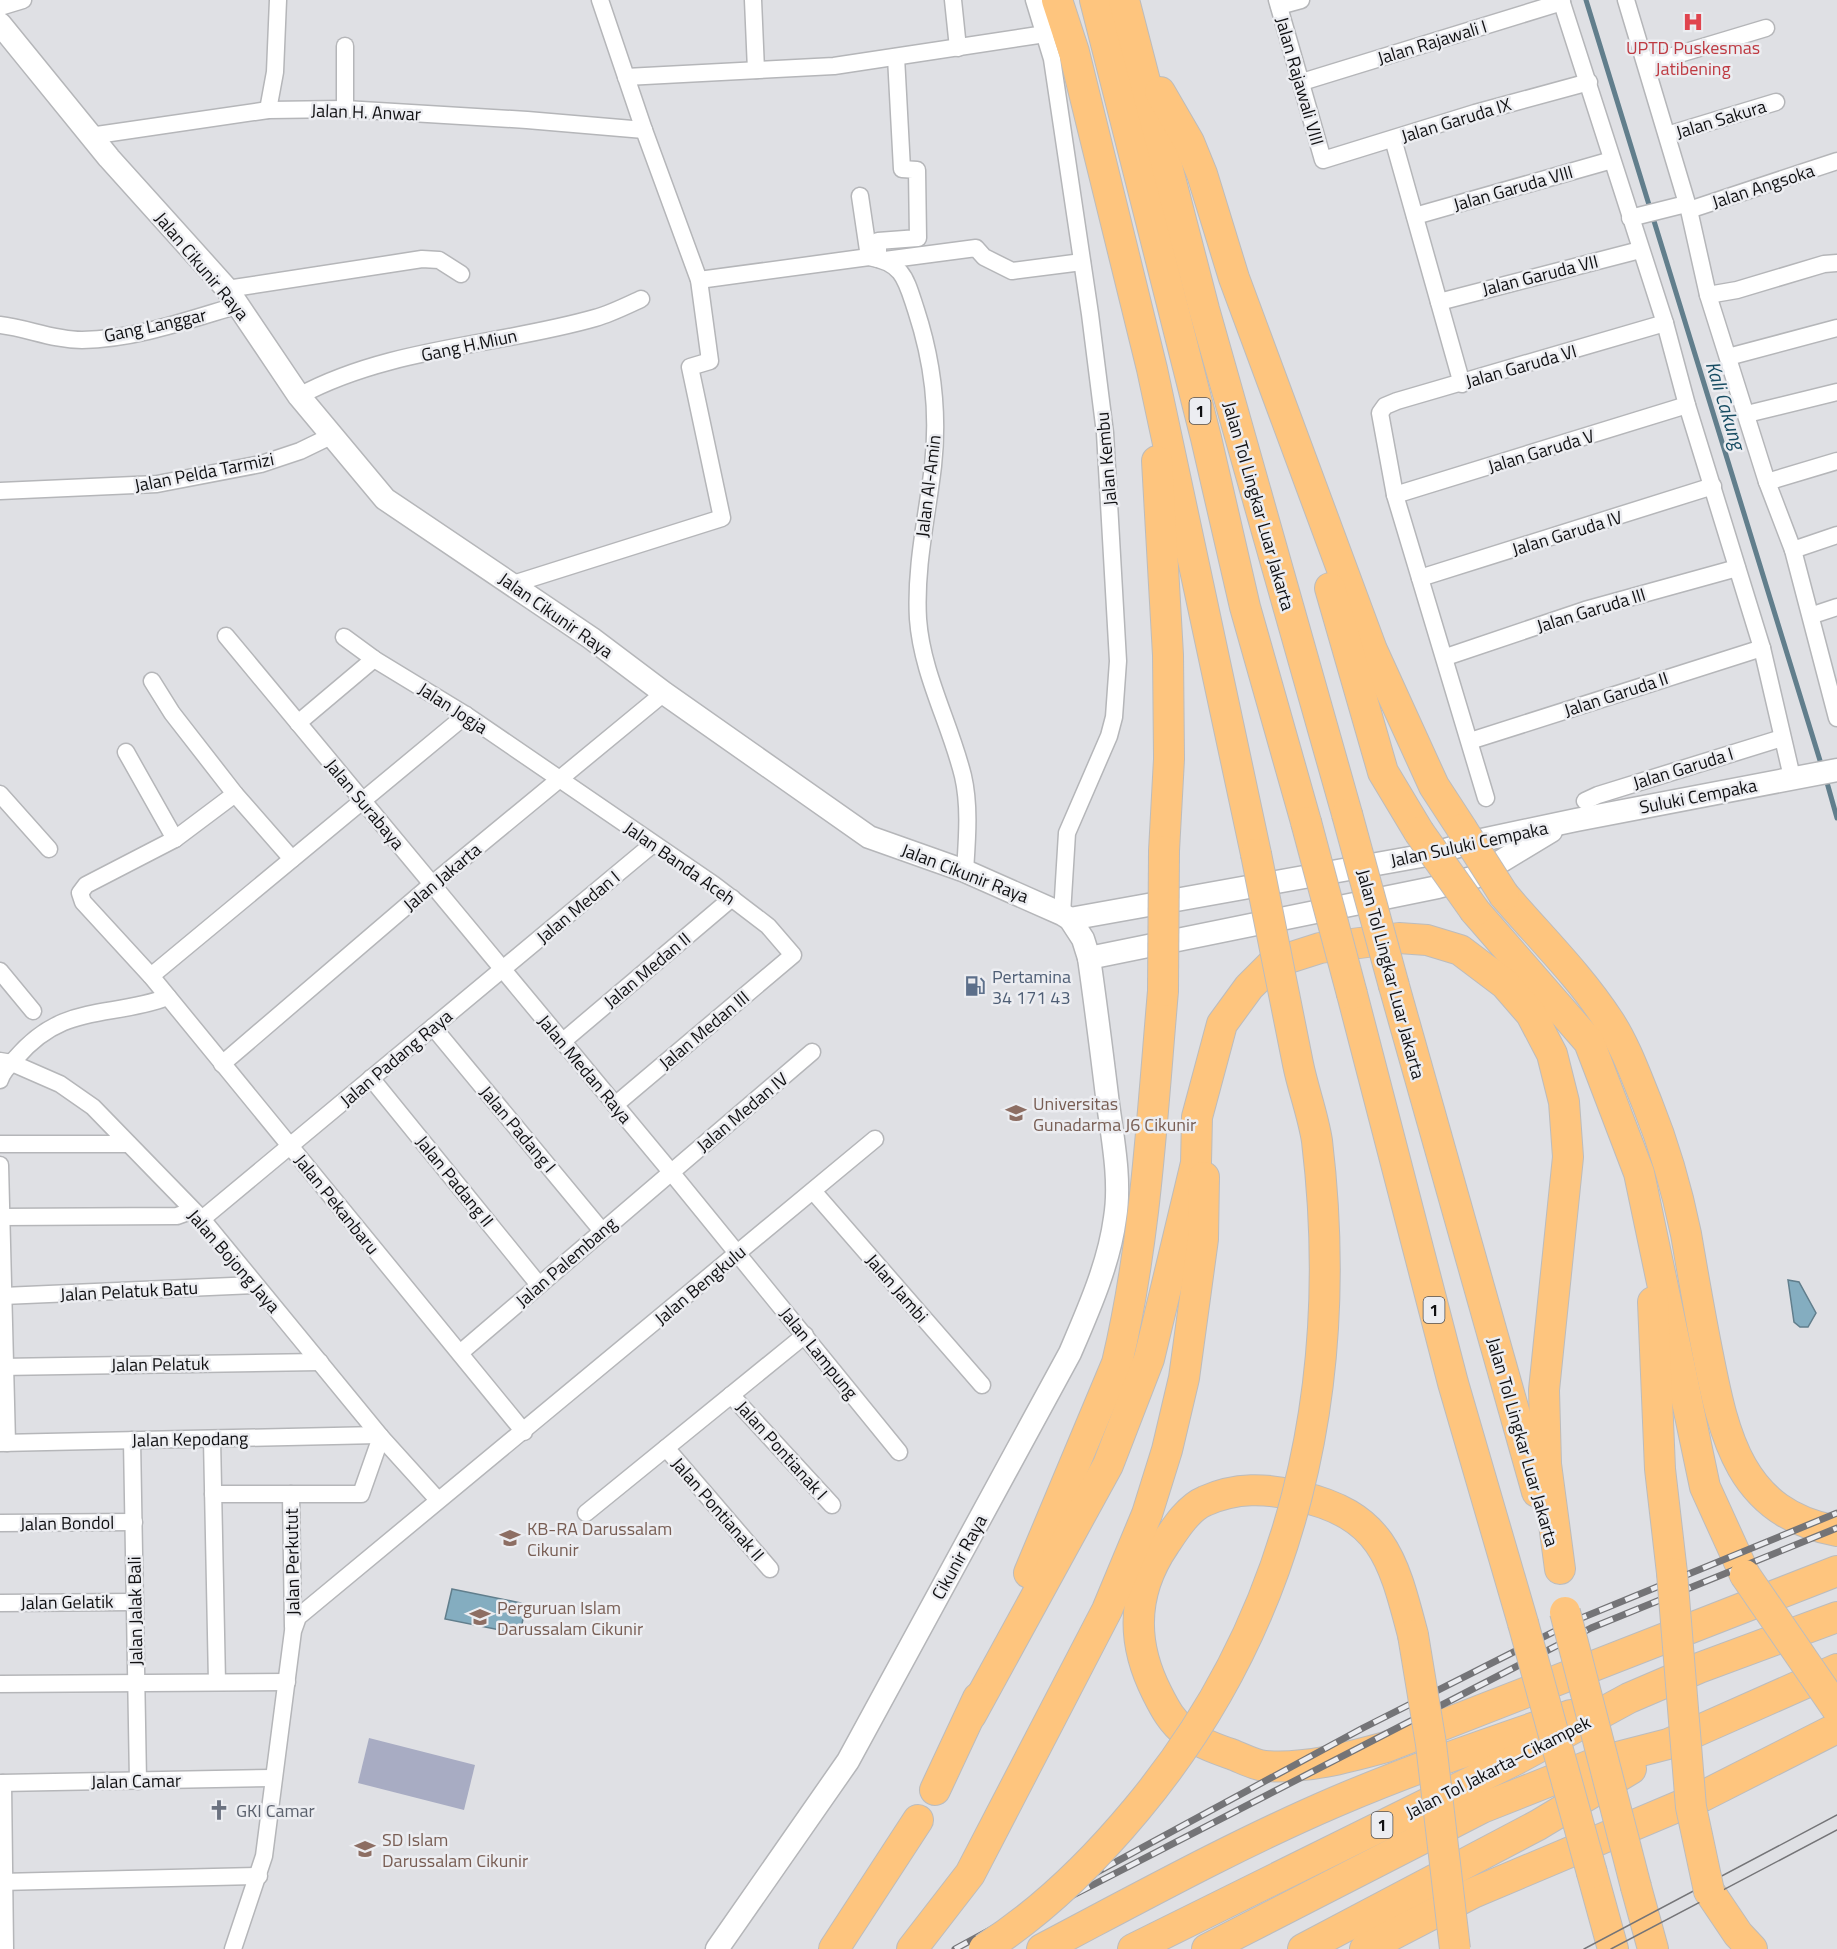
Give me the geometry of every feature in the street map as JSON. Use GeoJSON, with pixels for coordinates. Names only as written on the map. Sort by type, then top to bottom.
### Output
{"type":"FeatureCollection","features":[{"type":"Feature","properties":{"kind":"highway"},"geometry":{"type":"LineString","coordinates":[[984,1949],[1078,1875],[1162,1779],[1229,1675],[1261,1608],[1283,1551],[1311,1435],[1322,1359],[1326,1287],[1316,1138],[1300,1074],[1256,854],[1152,369],[1074,52],[1057,0]]}},
{"type":"Feature","properties":{"kind":"highway","name":"Jalan Tol Lingkar Luar Jakarta"},"geometry":{"type":"LineString","coordinates":[[1095,0],[1206,438],[1245,608],[1306,822],[1453,1383],[1523,1623],[1613,1949]]}},
{"type":"Feature","properties":{"kind":"highway","name":"Jalan Tol Lingkar Luar Jakarta"},"geometry":{"type":"LineString","coordinates":[[1124,0],[1142,61],[1204,309],[1347,814],[1498,1362],[1560,1569],[1566,1612],[1653,1949]]}},
{"type":"Feature","properties":{"kind":"highway"},"geometry":{"type":"LineString","coordinates":[[1142,61],[1189,142],[1202,174],[1234,278],[1372,650],[1434,786],[1504,895],[1610,1022],[1647,1102],[1662,1144],[1683,1222],[1716,1402],[1727,1440],[1746,1475],[1769,1500],[1794,1516],[1837,1532]]}},
{"type":"Feature","properties":{"kind":"highway"},"geometry":{"type":"LineString","coordinates":[[971,1715],[1117,1363],[1139,1248],[1163,991],[1164,851],[1169,759],[1168,655],[1152,369]]}},
{"type":"Feature","properties":{"kind":"highway"},"geometry":{"type":"LineString","coordinates":[[1289,429],[1305,507],[1383,772],[1423,844],[1475,911],[1586,1036],[1640,1173],[1650,1212],[1705,1486],[1745,1575],[1837,1709]]}},
{"type":"Feature","properties":{"kind":"highway"},"geometry":{"type":"LineString","coordinates":[[935,1790],[971,1715],[1108,1465],[1149,1359],[1196,1163],[1197,1117],[1222,1024],[1250,987],[1273,963],[1320,948],[1399,938],[1427,940],[1460,950],[1505,984],[1531,1014],[1552,1053],[1564,1102],[1568,1157],[1544,1390],[1546,1464],[1560,1569]]}},
{"type":"Feature","properties":{"kind":"highway"},"geometry":{"type":"LineString","coordinates":[[912,1949],[970,1874],[1107,1610],[1147,1514],[1167,1450],[1184,1378],[1203,1239],[1204,1159],[1196,1163]]}},
{"type":"Feature","properties":{"kind":"highway"},"geometry":{"type":"LineString","coordinates":[[1650,1212],[1659,1469],[1672,1573],[1691,1807],[1709,1892],[1738,1934],[1752,1949]]}},
{"type":"Feature","properties":{"kind":"highway"},"geometry":{"type":"LineString","coordinates":[[1455,1949],[1431,1744],[1413,1635],[1402,1592],[1386,1551],[1365,1524],[1317,1500],[1270,1489],[1238,1491],[1203,1502],[1179,1524],[1147,1577],[1140,1604],[1138,1638],[1148,1677],[1168,1716],[1187,1734],[1212,1748],[1263,1766],[1314,1765],[1386,1746],[1837,1572]]}},
{"type":"Feature","properties":{"kind":"highway","name":"Jalan Tol Jakarta–Cikampek"},"geometry":{"type":"LineString","coordinates":[[1133,1949],[1515,1760],[1629,1698],[1699,1668],[1837,1617]]}},
{"type":"Feature","properties":{"kind":"highway","name":"Jalan Tol Jakarta–Cikampek"},"geometry":{"type":"LineString","coordinates":[[1208,1949],[1482,1808],[1598,1762],[1668,1744],[1837,1669]]}},
{"type":"Feature","properties":{"kind":"highway"},"geometry":{"type":"LineString","coordinates":[[1042,1949],[1234,1848],[1335,1802],[1459,1753],[1629,1698]]}},
{"type":"Feature","properties":{"kind":"highway"},"geometry":{"type":"LineString","coordinates":[[1365,1949],[1473,1893],[1703,1796],[1837,1728]]}},
{"type":"Feature","properties":{"kind":"highway"},"geometry":{"type":"LineString","coordinates":[[1303,1949],[1538,1825],[1607,1785],[1668,1744]]}},
{"type":"Feature","properties":{"kind":"highway"},"geometry":{"type":"LineString","coordinates":[[834,1949],[918,1820]]}},
{"type":"Feature","properties":{"kind":"highway"},"geometry":{"type":"LineString","coordinates":[[1595,1885],[1598,1949]]}},
{"type":"Feature","properties":{"kind":"street"},"geometry":{"type":"LineString","coordinates":[[0,7],[23,0]]}},
{"type":"Feature","properties":{"kind":"street"},"geometry":{"type":"LineString","coordinates":[[268,110],[275,72],[278,0]]}},
{"type":"Feature","properties":{"kind":"street"},"geometry":{"type":"LineString","coordinates":[[513,584],[722,518],[690,367],[710,361],[699,280],[644,130],[600,0]]}},
{"type":"Feature","properties":{"kind":"street"},"geometry":{"type":"LineString","coordinates":[[753,0],[756,70]]}},
{"type":"Feature","properties":{"kind":"street"},"geometry":{"type":"LineString","coordinates":[[953,0],[958,48]]}},
{"type":"Feature","properties":{"kind":"street","name":"Jalan Kembu"},"geometry":{"type":"LineString","coordinates":[[1034,0],[1046,34],[1063,118],[1105,433],[1118,662],[1114,717],[1109,736],[1067,833],[1066,917]]}},
{"type":"Feature","properties":{"kind":"street"},"geometry":{"type":"LineString","coordinates":[[1278,3],[1300,0]]}},
{"type":"Feature","properties":{"kind":"street"},"geometry":{"type":"LineString","coordinates":[[1626,0],[1688,207],[1708,295],[1767,482],[1793,550],[1813,615],[1833,686],[1837,718]]}},
{"type":"Feature","properties":{"kind":"street"},"geometry":{"type":"LineString","coordinates":[[1562,1],[1612,160],[1637,216],[1640,250],[1665,324],[1687,405],[1762,648],[1782,738],[1819,772]]}},
{"type":"Feature","properties":{"kind":"street","name":"Jalan Rajawali I"},"geometry":{"type":"LineString","coordinates":[[1302,82],[1562,1]]}},
{"type":"Feature","properties":{"kind":"street","name":"Jalan Rajawali VIII"},"geometry":{"type":"LineString","coordinates":[[1278,3],[1324,160]]}},
{"type":"Feature","properties":{"kind":"street","name":"Jalan Cikunir Raya"},"geometry":{"type":"LineString","coordinates":[[0,24],[90,136],[233,297],[299,396],[385,499],[513,584],[869,837],[965,871],[1066,917]]}},
{"type":"Feature","properties":{"kind":"street"},"geometry":{"type":"LineString","coordinates":[[1646,64],[1766,28]]}},
{"type":"Feature","properties":{"kind":"street"},"geometry":{"type":"LineString","coordinates":[[626,77],[834,66],[1046,34]]}},
{"type":"Feature","properties":{"kind":"street"},"geometry":{"type":"LineString","coordinates":[[345,46],[345,109]]}},
{"type":"Feature","properties":{"kind":"street"},"geometry":{"type":"LineString","coordinates":[[877,259],[878,241],[918,238],[917,170],[902,169],[896,57]]}},
{"type":"Feature","properties":{"kind":"street","name":"Jalan Garuda IX"},"geometry":{"type":"LineString","coordinates":[[1324,160],[1475,113],[1589,82]]}},
{"type":"Feature","properties":{"kind":"street","name":"Jalan Sakura"},"geometry":{"type":"LineString","coordinates":[[1667,135],[1776,102]]}},
{"type":"Feature","properties":{"kind":"street","name":"Jalan H. Anwar"},"geometry":{"type":"LineString","coordinates":[[90,136],[268,110],[345,109],[644,130]]}},
{"type":"Feature","properties":{"kind":"street"},"geometry":{"type":"LineString","coordinates":[[1394,139],[1462,384]]}},
{"type":"Feature","properties":{"kind":"street","name":"Jalan Garuda VIII"},"geometry":{"type":"LineString","coordinates":[[1415,216],[1612,160]]}},
{"type":"Feature","properties":{"kind":"street","name":"Jalan Angsoka"},"geometry":{"type":"LineString","coordinates":[[1637,216],[1668,208],[1688,207],[1837,161]]}},
{"type":"Feature","properties":{"kind":"street"},"geometry":{"type":"LineString","coordinates":[[861,196],[877,259]]}},
{"type":"Feature","properties":{"kind":"street"},"geometry":{"type":"LineString","coordinates":[[699,280],[976,248],[984,257],[1012,271],[1083,262]]}},
{"type":"Feature","properties":{"kind":"street","name":"Jalan Garuda VII"},"geometry":{"type":"LineString","coordinates":[[1439,302],[1640,250]]}},
{"type":"Feature","properties":{"kind":"street","name":"Gang Langgar"},"geometry":{"type":"LineString","coordinates":[[0,325],[40,335],[80,340],[128,335],[233,297],[422,259],[439,260],[461,274]]}},
{"type":"Feature","properties":{"kind":"street","name":"Jalan Al-Amin"},"geometry":{"type":"LineString","coordinates":[[877,259],[897,266],[908,287],[928,344],[933,369],[935,424],[933,466],[923,520],[918,619],[922,648],[963,779],[967,838],[965,871]]}},
{"type":"Feature","properties":{"kind":"street"},"geometry":{"type":"LineString","coordinates":[[1708,295],[1737,290],[1824,264],[1837,263]]}},
{"type":"Feature","properties":{"kind":"street","name":"Gang H.Miun"},"geometry":{"type":"LineString","coordinates":[[299,396],[337,379],[401,359],[596,318],[641,299]]}},
{"type":"Feature","properties":{"kind":"street","name":"Jalan Garuda VI"},"geometry":{"type":"LineString","coordinates":[[1395,495],[1380,413],[1389,404],[1665,324]]}},
{"type":"Feature","properties":{"kind":"street"},"geometry":{"type":"LineString","coordinates":[[1728,357],[1837,328]]}},
{"type":"Feature","properties":{"kind":"street"},"geometry":{"type":"LineString","coordinates":[[1747,414],[1837,392]]}},
{"type":"Feature","properties":{"kind":"street","name":"Jalan Garuda V"},"geometry":{"type":"LineString","coordinates":[[1395,495],[1687,405]]}},
{"type":"Feature","properties":{"kind":"street","name":"Jalan Pelda Tarmizi"},"geometry":{"type":"LineString","coordinates":[[0,491],[158,484],[261,464],[300,451],[331,436]]}},
{"type":"Feature","properties":{"kind":"street"},"geometry":{"type":"LineString","coordinates":[[1767,482],[1837,461]]}},
{"type":"Feature","properties":{"kind":"street","name":"Jalan Garuda IV"},"geometry":{"type":"LineString","coordinates":[[1420,578],[1713,486]]}},
{"type":"Feature","properties":{"kind":"street"},"geometry":{"type":"LineString","coordinates":[[1395,495],[1446,657],[1486,798]]}},
{"type":"Feature","properties":{"kind":"street"},"geometry":{"type":"LineString","coordinates":[[1793,550],[1837,535]]}},
{"type":"Feature","properties":{"kind":"street","name":"Jalan Garuda III"},"geometry":{"type":"LineString","coordinates":[[1446,657],[1585,610],[1737,568]]}},
{"type":"Feature","properties":{"kind":"street"},"geometry":{"type":"LineString","coordinates":[[1813,615],[1837,607]]}},
{"type":"Feature","properties":{"kind":"street","name":"Jalan Surabaya"},"geometry":{"type":"LineString","coordinates":[[226,636],[431,885]]}},
{"type":"Feature","properties":{"kind":"street","name":"Jalan Jogja"},"geometry":{"type":"LineString","coordinates":[[344,637],[560,780]]}},
{"type":"Feature","properties":{"kind":"street","name":"Jalan Garuda II"},"geometry":{"type":"LineString","coordinates":[[1470,741],[1762,648]]}},
{"type":"Feature","properties":{"kind":"street"},"geometry":{"type":"LineString","coordinates":[[298,723],[374,659]]}},
{"type":"Feature","properties":{"kind":"street"},"geometry":{"type":"LineString","coordinates":[[152,681],[172,713],[235,794],[292,859]]}},
{"type":"Feature","properties":{"kind":"street","name":"Jalan Jakarta"},"geometry":{"type":"LineString","coordinates":[[222,1064],[431,885],[664,693]]}},
{"type":"Feature","properties":{"kind":"street"},"geometry":{"type":"LineString","coordinates":[[151,976],[466,716]]}},
{"type":"Feature","properties":{"kind":"street","name":"Jalan Garuda I"},"geometry":{"type":"LineString","coordinates":[[1585,801],[1782,738]]}},
{"type":"Feature","properties":{"kind":"street"},"geometry":{"type":"LineString","coordinates":[[126,752],[175,839],[235,794]]}},
{"type":"Feature","properties":{"kind":"street","name":"Suluki Cempaka"},"geometry":{"type":"LineString","coordinates":[[1559,825],[1819,772]]}},
{"type":"Feature","properties":{"kind":"street","name":"Jalan Banda Aceh"},"geometry":{"type":"LineString","coordinates":[[560,780],[732,898],[768,926],[793,955]]}},
{"type":"Feature","properties":{"kind":"street"},"geometry":{"type":"LineString","coordinates":[[0,794],[49,849]]}},
{"type":"Feature","properties":{"kind":"street","name":"Jalan Suluki Cempaka"},"geometry":{"type":"LineString","coordinates":[[1066,917],[1423,844],[1477,841],[1559,825]]}},
{"type":"Feature","properties":{"kind":"street","name":"Jalan Suluki Cempaka"},"geometry":{"type":"LineString","coordinates":[[1089,958],[1438,887],[1475,877],[1542,838],[1559,825]]}},
{"type":"Feature","properties":{"kind":"street","name":"Jalan Pekanbaru"},"geometry":{"type":"LineString","coordinates":[[175,839],[87,885],[80,893],[83,902],[151,976],[524,1432]]}},
{"type":"Feature","properties":{"kind":"street","name":"Jalan Medan I"},"geometry":{"type":"LineString","coordinates":[[502,969],[653,844]]}},
{"type":"Feature","properties":{"kind":"street"},"geometry":{"type":"LineString","coordinates":[[1423,844],[1438,887]]}},
{"type":"Feature","properties":{"kind":"street","name":"Jalan Medan Raya"},"geometry":{"type":"LineString","coordinates":[[431,885],[738,1254]]}},
{"type":"Feature","properties":{"kind":"street","name":"Jalan Medan II"},"geometry":{"type":"LineString","coordinates":[[562,1042],[732,898]]}},
{"type":"Feature","properties":{"kind":"street"},"geometry":{"type":"LineString","coordinates":[[1066,917],[1083,939],[1089,958]]}},
{"type":"Feature","properties":{"kind":"street","name":"Jalan Medan III"},"geometry":{"type":"LineString","coordinates":[[615,1105],[793,955]]}},
{"type":"Feature","properties":{"kind":"street","name":"Cikunir Raya"},"geometry":{"type":"LineString","coordinates":[[717,1949],[848,1761],[1070,1353],[1086,1315],[1115,1218],[1112,1131],[1089,958]]}},
{"type":"Feature","properties":{"kind":"street","name":"Jalan Padang Raya"},"geometry":{"type":"LineString","coordinates":[[196,1215],[290,1146],[502,969]]}},
{"type":"Feature","properties":{"kind":"street"},"geometry":{"type":"LineString","coordinates":[[0,971],[33,1011]]}},
{"type":"Feature","properties":{"kind":"street"},"geometry":{"type":"LineString","coordinates":[[0,1080],[6,1062],[47,1028],[92,1012],[142,1006],[168,997]]}},
{"type":"Feature","properties":{"kind":"street","name":"Jalan Padang I"},"geometry":{"type":"LineString","coordinates":[[433,1027],[603,1231]]}},
{"type":"Feature","properties":{"kind":"street","name":"Jalan Medan IV"},"geometry":{"type":"LineString","coordinates":[[671,1172],[812,1052]]}},
{"type":"Feature","properties":{"kind":"street","name":"Jalan Bojong Jaya"},"geometry":{"type":"LineString","coordinates":[[6,1062],[60,1084],[93,1107],[196,1215],[380,1436],[438,1500]]}},
{"type":"Feature","properties":{"kind":"street","name":"Jalan Padang II"},"geometry":{"type":"LineString","coordinates":[[371,1078],[539,1285]]}},
{"type":"Feature","properties":{"kind":"street","name":"Jalan Bengkulu"},"geometry":{"type":"LineString","coordinates":[[293,1631],[298,1617],[875,1139]]}},
{"type":"Feature","properties":{"kind":"street"},"geometry":{"type":"LineString","coordinates":[[0,1144],[128,1144]]}},
{"type":"Feature","properties":{"kind":"street"},"geometry":{"type":"LineString","coordinates":[[0,1165],[3,1443]]}},
{"type":"Feature","properties":{"kind":"street","name":"Jalan Palembang"},"geometry":{"type":"LineString","coordinates":[[460,1353],[671,1172]]}},
{"type":"Feature","properties":{"kind":"street","name":"Jalan Jambi"},"geometry":{"type":"LineString","coordinates":[[813,1191],[982,1385]]}},
{"type":"Feature","properties":{"kind":"street"},"geometry":{"type":"LineString","coordinates":[[1,1217],[196,1215]]}},
{"type":"Feature","properties":{"kind":"street","name":"Jalan Lampung"},"geometry":{"type":"LineString","coordinates":[[738,1254],[899,1452]]}},
{"type":"Feature","properties":{"kind":"street","name":"Jalan Pelatuk Batu"},"geometry":{"type":"LineString","coordinates":[[3,1296],[255,1285]]}},
{"type":"Feature","properties":{"kind":"street"},"geometry":{"type":"LineString","coordinates":[[586,1513],[805,1335]]}},
{"type":"Feature","properties":{"kind":"street","name":"Jalan Pelatuk"},"geometry":{"type":"LineString","coordinates":[[2,1367],[320,1362]]}},
{"type":"Feature","properties":{"kind":"street","name":"Jalan Pontianak I"},"geometry":{"type":"LineString","coordinates":[[731,1395],[832,1505]]}},
{"type":"Feature","properties":{"kind":"street"},"geometry":{"type":"LineString","coordinates":[[213,1494],[361,1494],[380,1436]]}},
{"type":"Feature","properties":{"kind":"street","name":"Jalan Kepodang"},"geometry":{"type":"LineString","coordinates":[[3,1443],[380,1436]]}},
{"type":"Feature","properties":{"kind":"street"},"geometry":{"type":"LineString","coordinates":[[212,1439],[217,1682]]}},
{"type":"Feature","properties":{"kind":"street","name":"Jalan Jalak Bali"},"geometry":{"type":"LineString","coordinates":[[132,1440],[138,1781]]}},
{"type":"Feature","properties":{"kind":"street","name":"Jalan Pontianak II"},"geometry":{"type":"LineString","coordinates":[[666,1448],[770,1569]]}},
{"type":"Feature","properties":{"kind":"street","name":"Jalan Perkutut"},"geometry":{"type":"LineString","coordinates":[[233,1949],[264,1857],[287,1682],[293,1631],[291,1494]]}},
{"type":"Feature","properties":{"kind":"street","name":"Jalan Bondol"},"geometry":{"type":"LineString","coordinates":[[0,1524],[134,1522]]}},
{"type":"Feature","properties":{"kind":"street","name":"Jalan Gelatik"},"geometry":{"type":"LineString","coordinates":[[0,1603],[135,1602]]}},
{"type":"Feature","properties":{"kind":"street"},"geometry":{"type":"LineString","coordinates":[[0,1684],[287,1682]]}},
{"type":"Feature","properties":{"kind":"street","name":"Jalan Camar"},"geometry":{"type":"LineString","coordinates":[[1,1783],[273,1778]]}},
{"type":"Feature","properties":{"kind":"street"},"geometry":{"type":"LineString","coordinates":[[1,1783],[5,1949]]}},
{"type":"Feature","properties":{"kind":"street"},"geometry":{"type":"LineString","coordinates":[[2,1882],[258,1876]]}},
{"type":"Feature","properties":{"kind":"shaded area"},"geometry":{"type":"Polygon","coordinates":[[[1788,1280],[1799,1282],[1816,1313],[1808,1327],[1800,1327],[1794,1322],[1788,1280]]]}},
{"type":"Feature","properties":{"kind":"shaded area"},"geometry":{"type":"Polygon","coordinates":[[[452,1589],[526,1604],[520,1634],[445,1619],[452,1589]]]}},
{"type":"Feature","properties":{"kind":"shaded area"},"geometry":{"type":"Polygon","coordinates":[[[369,1738],[475,1765],[464,1810],[358,1783],[369,1738]]]}},
{"type":"Feature","properties":{"kind":"waterway","name":"Kali Cakung"},"geometry":{"type":"LineString","coordinates":[[1586,0],[1822,767]]}},
{"type":"Feature","properties":{"kind":"waterway","name":"Kali Cakung"},"geometry":{"type":"LineString","coordinates":[[1826,779],[1837,818]]}},
{"type":"Feature","properties":{"kind":"tram line"},"geometry":{"type":"LineString","coordinates":[[1584,1949],[1837,1815]]}},
{"type":"Feature","properties":{"kind":"tram line"},"geometry":{"type":"LineString","coordinates":[[1611,1949],[1837,1830]]}},
{"type":"Feature","properties":{"kind":"railway"},"geometry":{"type":"LineString","coordinates":[[955,1949],[1363,1728],[1579,1619],[1837,1513]]}},
{"type":"Feature","properties":{"kind":"railway"},"geometry":{"type":"LineString","coordinates":[[1052,1906],[1591,1628],[1837,1528]]}},
{"type":"Feature","properties":{"kind":"place","name":"UPTD Puskesmas Jatibening"},"geometry":{"type":"Point","coordinates":[1693,22]}},
{"type":"Feature","properties":{"kind":"place","name":"Pertamina 34 171 43"},"geometry":{"type":"Point","coordinates":[975,986]}},
{"type":"Feature","properties":{"kind":"place","name":"Universitas Gunadarma J6 Cikunir"},"geometry":{"type":"Point","coordinates":[1016,1113]}},
{"type":"Feature","properties":{"kind":"place","name":"KB-RA Darussalam Cikunir"},"geometry":{"type":"Point","coordinates":[510,1538]}},
{"type":"Feature","properties":{"kind":"place","name":"Perguruan Islam Darussalam Cikunir"},"geometry":{"type":"Point","coordinates":[480,1617]}},
{"type":"Feature","properties":{"kind":"place","name":"GKI Camar"},"geometry":{"type":"Point","coordinates":[219,1810]}},
{"type":"Feature","properties":{"kind":"place","name":"SD Islam Darussalam Cikunir"},"geometry":{"type":"Point","coordinates":[365,1849]}}]}
